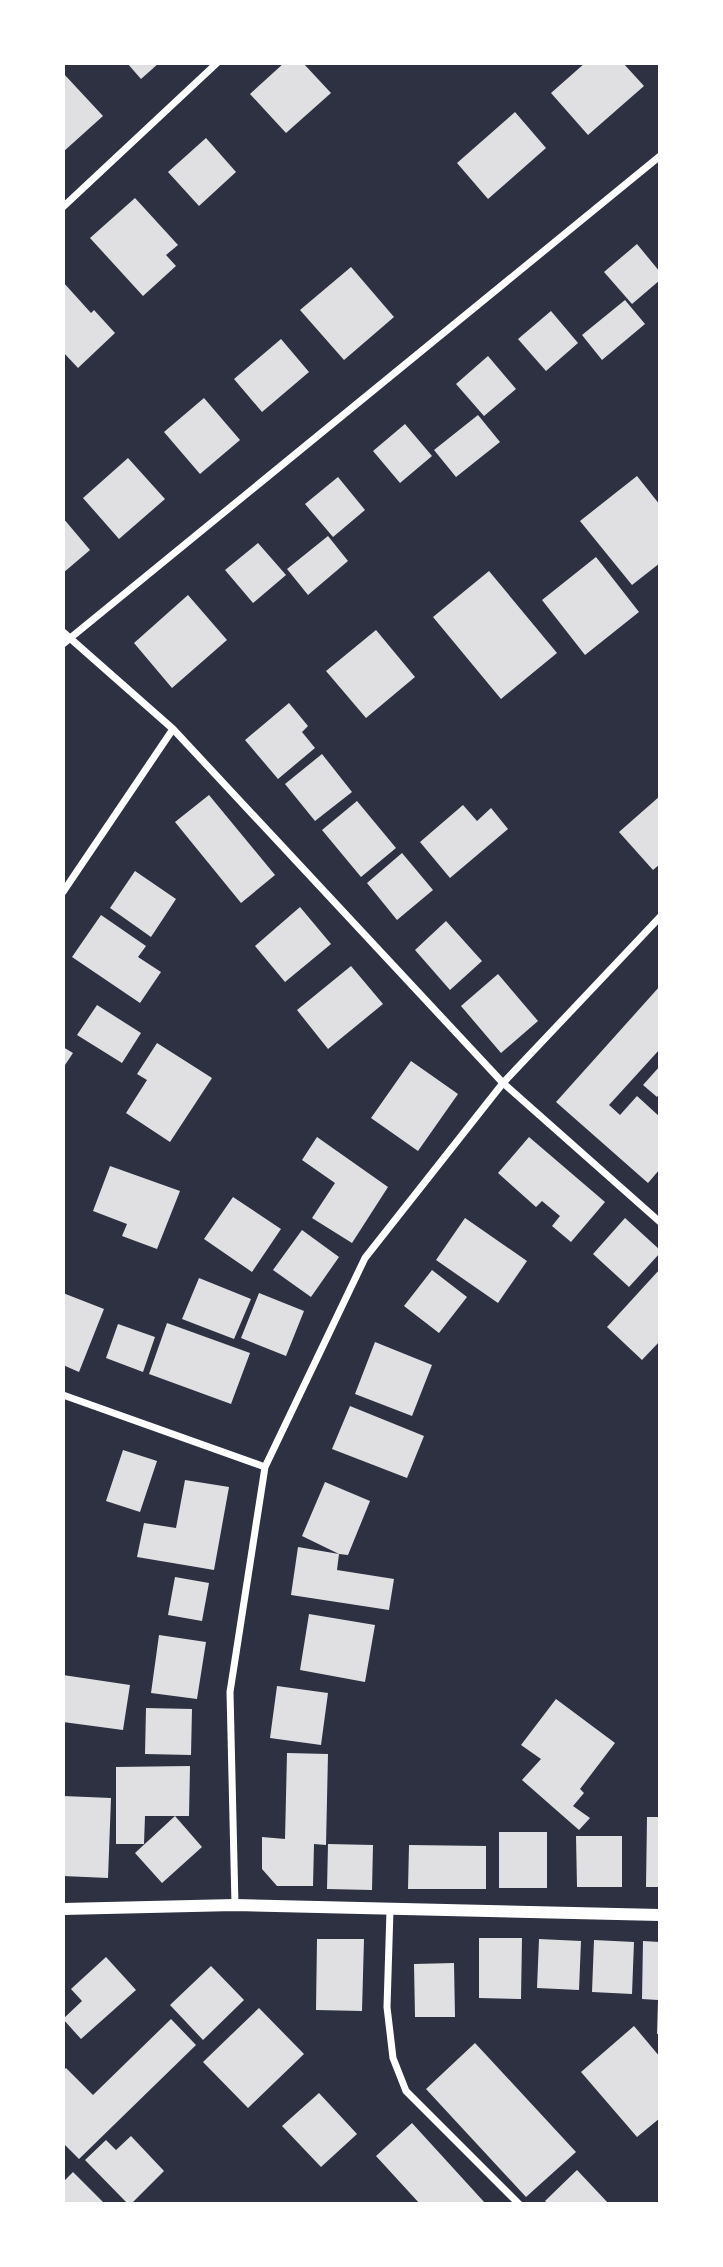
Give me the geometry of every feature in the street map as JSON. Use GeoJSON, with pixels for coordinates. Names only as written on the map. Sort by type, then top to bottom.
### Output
{"type":"FeatureCollection","features":[{"type":"Feature","properties":{"kind":"street"},"geometry":{"type":"LineString","coordinates":[[65,201],[217,63]]}},
{"type":"Feature","properties":{"kind":"street"},"geometry":{"type":"LineString","coordinates":[[63,644],[660,156]]}},
{"type":"Feature","properties":{"kind":"street"},"geometry":{"type":"LineString","coordinates":[[63,632],[173,729],[503,1083],[660,1222]]}},
{"type":"Feature","properties":{"kind":"street"},"geometry":{"type":"LineString","coordinates":[[63,892],[173,729]]}},
{"type":"Feature","properties":{"kind":"street"},"geometry":{"type":"LineString","coordinates":[[235,1905],[230,1692],[265,1467],[365,1258],[503,1083],[660,917]]}},
{"type":"Feature","properties":{"kind":"street"},"geometry":{"type":"LineString","coordinates":[[63,1395],[265,1467]]}},
{"type":"Feature","properties":{"kind":"street"},"geometry":{"type":"LineString","coordinates":[[63,1909],[235,1905],[660,1915]]}},
{"type":"Feature","properties":{"kind":"street"},"geometry":{"type":"LineString","coordinates":[[390,1910],[387,2007],[393,2058],[406,2091],[519,2204]]}},
{"type":"Feature","properties":{"kind":"building"},"geometry":{"type":"Polygon","coordinates":[[[127,63],[159,63],[141,79],[127,63]]]}},
{"type":"Feature","properties":{"kind":"building"},"geometry":{"type":"Polygon","coordinates":[[[284,63],[303,63],[331,93],[286,133],[250,94],[284,63]]]}},
{"type":"Feature","properties":{"kind":"building"},"geometry":{"type":"Polygon","coordinates":[[[585,63],[623,63],[644,86],[588,135],[551,93],[585,63]]]}},
{"type":"Feature","properties":{"kind":"building"},"geometry":{"type":"Polygon","coordinates":[[[63,73],[103,116],[63,152],[63,73]]]}},
{"type":"Feature","properties":{"kind":"building"},"geometry":{"type":"Polygon","coordinates":[[[515,112],[546,148],[488,199],[457,163],[515,112]]]}},
{"type":"Feature","properties":{"kind":"building"},"geometry":{"type":"Polygon","coordinates":[[[206,138],[236,172],[199,206],[168,172],[206,138]]]}},
{"type":"Feature","properties":{"kind":"building"},"geometry":{"type":"Polygon","coordinates":[[[135,198],[178,245],[166,255],[176,266],[143,296],[90,238],[135,198]]]}},
{"type":"Feature","properties":{"kind":"building"},"geometry":{"type":"Polygon","coordinates":[[[637,244],[660,272],[660,280],[632,304],[604,272],[637,244]]]}},
{"type":"Feature","properties":{"kind":"building"},"geometry":{"type":"Polygon","coordinates":[[[351,267],[394,317],[344,360],[300,310],[351,267]]]}},
{"type":"Feature","properties":{"kind":"building"},"geometry":{"type":"Polygon","coordinates":[[[63,282],[91,313],[94,310],[115,333],[78,368],[63,352],[63,282]]]}},
{"type":"Feature","properties":{"kind":"building"},"geometry":{"type":"Polygon","coordinates":[[[625,300],[645,324],[602,360],[582,335],[625,300]]]}},
{"type":"Feature","properties":{"kind":"building"},"geometry":{"type":"Polygon","coordinates":[[[551,311],[578,343],[546,371],[518,339],[551,311]]]}},
{"type":"Feature","properties":{"kind":"building"},"geometry":{"type":"Polygon","coordinates":[[[281,339],[309,372],[262,412],[234,379],[281,339]]]}},
{"type":"Feature","properties":{"kind":"building"},"geometry":{"type":"Polygon","coordinates":[[[488,356],[516,389],[484,416],[456,384],[488,356]]]}},
{"type":"Feature","properties":{"kind":"building"},"geometry":{"type":"Polygon","coordinates":[[[204,398],[240,440],[200,474],[164,432],[204,398]]]}},
{"type":"Feature","properties":{"kind":"building"},"geometry":{"type":"Polygon","coordinates":[[[478,415],[500,442],[456,477],[434,450],[478,415]]]}},
{"type":"Feature","properties":{"kind":"building"},"geometry":{"type":"Polygon","coordinates":[[[405,424],[432,456],[400,483],[373,451],[405,424]]]}},
{"type":"Feature","properties":{"kind":"building"},"geometry":{"type":"Polygon","coordinates":[[[128,458],[165,499],[119,539],[83,498],[128,458]]]}},
{"type":"Feature","properties":{"kind":"building"},"geometry":{"type":"Polygon","coordinates":[[[637,476],[660,505],[660,563],[632,585],[580,521],[637,476]]]}},
{"type":"Feature","properties":{"kind":"building"},"geometry":{"type":"Polygon","coordinates":[[[338,477],[365,510],[333,537],[305,504],[338,477]]]}},
{"type":"Feature","properties":{"kind":"building"},"geometry":{"type":"Polygon","coordinates":[[[63,518],[90,550],[63,573],[63,518]]]}},
{"type":"Feature","properties":{"kind":"building"},"geometry":{"type":"Polygon","coordinates":[[[328,536],[348,561],[308,595],[287,569],[328,536]]]}},
{"type":"Feature","properties":{"kind":"building"},"geometry":{"type":"Polygon","coordinates":[[[258,543],[286,575],[253,603],[225,570],[258,543]]]}},
{"type":"Feature","properties":{"kind":"building"},"geometry":{"type":"Polygon","coordinates":[[[596,557],[639,612],[585,655],[542,600],[596,557]]]}},
{"type":"Feature","properties":{"kind":"building"},"geometry":{"type":"Polygon","coordinates":[[[489,571],[557,653],[501,699],[433,617],[489,571]]]}},
{"type":"Feature","properties":{"kind":"building"},"geometry":{"type":"Polygon","coordinates":[[[188,595],[227,640],[172,688],[134,643],[188,595]]]}},
{"type":"Feature","properties":{"kind":"building"},"geometry":{"type":"Polygon","coordinates":[[[376,630],[415,677],[366,718],[326,671],[376,630]]]}},
{"type":"Feature","properties":{"kind":"building"},"geometry":{"type":"Polygon","coordinates":[[[289,703],[308,726],[302,732],[315,748],[278,779],[245,740],[289,703]]]}},
{"type":"Feature","properties":{"kind":"building"},"geometry":{"type":"Polygon","coordinates":[[[322,754],[352,792],[315,821],[285,784],[322,754]]]}},
{"type":"Feature","properties":{"kind":"building"},"geometry":{"type":"Polygon","coordinates":[[[209,795],[275,875],[241,903],[175,822],[209,795]]]}},
{"type":"Feature","properties":{"kind":"building"},"geometry":{"type":"Polygon","coordinates":[[[660,796],[660,864],[653,870],[619,832],[660,796]]]}},
{"type":"Feature","properties":{"kind":"building"},"geometry":{"type":"Polygon","coordinates":[[[357,801],[396,848],[361,877],[322,830],[357,801]]]}},
{"type":"Feature","properties":{"kind":"building"},"geometry":{"type":"Polygon","coordinates":[[[463,805],[477,821],[491,808],[508,829],[450,878],[420,842],[463,805]]]}},
{"type":"Feature","properties":{"kind":"building"},"geometry":{"type":"Polygon","coordinates":[[[402,853],[433,890],[397,920],[367,883],[402,853]]]}},
{"type":"Feature","properties":{"kind":"building"},"geometry":{"type":"Polygon","coordinates":[[[135,871],[176,899],[151,937],[110,908],[135,871]]]}},
{"type":"Feature","properties":{"kind":"building"},"geometry":{"type":"Polygon","coordinates":[[[300,907],[331,944],[285,982],[255,946],[300,907]]]}},
{"type":"Feature","properties":{"kind":"building"},"geometry":{"type":"Polygon","coordinates":[[[101,915],[146,946],[138,957],[161,972],[140,1003],[72,957],[101,915]]]}},
{"type":"Feature","properties":{"kind":"building"},"geometry":{"type":"Polygon","coordinates":[[[446,921],[482,961],[450,990],[415,950],[446,921]]]}},
{"type":"Feature","properties":{"kind":"building"},"geometry":{"type":"Polygon","coordinates":[[[351,966],[383,1004],[328,1049],[297,1010],[351,966]]]}},
{"type":"Feature","properties":{"kind":"building"},"geometry":{"type":"Polygon","coordinates":[[[498,974],[538,1021],[501,1053],[461,1006],[498,974]]]}},
{"type":"Feature","properties":{"kind":"building"},"geometry":{"type":"Polygon","coordinates":[[[660,986],[660,1049],[609,1105],[620,1115],[637,1096],[660,1117],[660,1169],[648,1183],[556,1102],[660,986]]]}},
{"type":"Feature","properties":{"kind":"building"},"geometry":{"type":"Polygon","coordinates":[[[97,1005],[141,1033],[122,1063],[77,1035],[97,1005]]]}},
{"type":"Feature","properties":{"kind":"building"},"geometry":{"type":"Polygon","coordinates":[[[157,1043],[212,1078],[170,1142],[126,1113],[147,1080],[137,1074],[157,1043]]]}},
{"type":"Feature","properties":{"kind":"building"},"geometry":{"type":"Polygon","coordinates":[[[63,1047],[73,1053],[63,1068],[63,1047]]]}},
{"type":"Feature","properties":{"kind":"building"},"geometry":{"type":"Polygon","coordinates":[[[411,1061],[458,1094],[418,1151],[371,1118],[411,1061]]]}},
{"type":"Feature","properties":{"kind":"building"},"geometry":{"type":"Polygon","coordinates":[[[660,1066],[660,1093],[657,1097],[643,1085],[660,1066]]]}},
{"type":"Feature","properties":{"kind":"building"},"geometry":{"type":"Polygon","coordinates":[[[317,1137],[388,1187],[352,1243],[312,1218],[335,1183],[302,1160],[317,1137]]]}},
{"type":"Feature","properties":{"kind":"building"},"geometry":{"type":"Polygon","coordinates":[[[529,1137],[605,1202],[571,1242],[552,1226],[560,1216],[542,1201],[536,1207],[498,1173],[529,1137]]]}},
{"type":"Feature","properties":{"kind":"building"},"geometry":{"type":"Polygon","coordinates":[[[110,1166],[180,1191],[157,1249],[122,1236],[127,1224],[93,1211],[110,1166]]]}},
{"type":"Feature","properties":{"kind":"building"},"geometry":{"type":"Polygon","coordinates":[[[233,1197],[281,1229],[252,1272],[204,1239],[233,1197]]]}},
{"type":"Feature","properties":{"kind":"building"},"geometry":{"type":"Polygon","coordinates":[[[465,1218],[527,1261],[498,1303],[436,1260],[465,1218]]]}},
{"type":"Feature","properties":{"kind":"building"},"geometry":{"type":"Polygon","coordinates":[[[625,1218],[660,1250],[629,1287],[593,1254],[625,1218]]]}},
{"type":"Feature","properties":{"kind":"building"},"geometry":{"type":"Polygon","coordinates":[[[302,1230],[339,1257],[311,1297],[273,1270],[302,1230]]]}},
{"type":"Feature","properties":{"kind":"building"},"geometry":{"type":"Polygon","coordinates":[[[660,1269],[660,1341],[642,1360],[607,1327],[660,1269]]]}},
{"type":"Feature","properties":{"kind":"building"},"geometry":{"type":"Polygon","coordinates":[[[432,1270],[467,1297],[439,1333],[404,1306],[432,1270]]]}},
{"type":"Feature","properties":{"kind":"building"},"geometry":{"type":"Polygon","coordinates":[[[199,1278],[251,1299],[234,1339],[182,1319],[199,1278]]]}},
{"type":"Feature","properties":{"kind":"building"},"geometry":{"type":"Polygon","coordinates":[[[63,1293],[104,1309],[79,1372],[63,1365],[63,1293]]]}},
{"type":"Feature","properties":{"kind":"building"},"geometry":{"type":"Polygon","coordinates":[[[259,1293],[304,1311],[286,1356],[241,1338],[259,1293]]]}},
{"type":"Feature","properties":{"kind":"building"},"geometry":{"type":"Polygon","coordinates":[[[167,1323],[250,1353],[231,1404],[149,1374],[167,1323]]]}},
{"type":"Feature","properties":{"kind":"building"},"geometry":{"type":"Polygon","coordinates":[[[118,1324],[155,1337],[143,1372],[106,1358],[118,1324]]]}},
{"type":"Feature","properties":{"kind":"building"},"geometry":{"type":"Polygon","coordinates":[[[375,1342],[432,1365],[412,1416],[355,1394],[375,1342]]]}},
{"type":"Feature","properties":{"kind":"building"},"geometry":{"type":"Polygon","coordinates":[[[350,1406],[424,1436],[407,1478],[332,1449],[350,1406]]]}},
{"type":"Feature","properties":{"kind":"building"},"geometry":{"type":"Polygon","coordinates":[[[123,1450],[157,1461],[140,1512],[106,1501],[123,1450]]]}},
{"type":"Feature","properties":{"kind":"building"},"geometry":{"type":"Polygon","coordinates":[[[185,1480],[229,1487],[214,1570],[137,1557],[144,1523],[176,1528],[185,1480]]]}},
{"type":"Feature","properties":{"kind":"building"},"geometry":{"type":"Polygon","coordinates":[[[325,1482],[370,1501],[348,1555],[339,1554],[302,1536],[325,1482]]]}},
{"type":"Feature","properties":{"kind":"building"},"geometry":{"type":"Polygon","coordinates":[[[298,1547],[339,1554],[337,1570],[394,1579],[389,1610],[291,1595],[298,1547]]]}},
{"type":"Feature","properties":{"kind":"building"},"geometry":{"type":"Polygon","coordinates":[[[175,1577],[209,1583],[202,1621],[168,1615],[175,1577]]]}},
{"type":"Feature","properties":{"kind":"building"},"geometry":{"type":"Polygon","coordinates":[[[309,1614],[375,1625],[365,1682],[300,1670],[309,1614]]]}},
{"type":"Feature","properties":{"kind":"building"},"geometry":{"type":"Polygon","coordinates":[[[159,1635],[206,1642],[197,1699],[151,1693],[159,1635]]]}},
{"type":"Feature","properties":{"kind":"building"},"geometry":{"type":"Polygon","coordinates":[[[63,1675],[130,1685],[123,1730],[63,1722],[63,1675]]]}},
{"type":"Feature","properties":{"kind":"building"},"geometry":{"type":"Polygon","coordinates":[[[277,1686],[328,1693],[321,1745],[270,1738],[277,1686]]]}},
{"type":"Feature","properties":{"kind":"building"},"geometry":{"type":"Polygon","coordinates":[[[556,1699],[615,1743],[580,1789],[584,1793],[573,1806],[590,1818],[579,1830],[522,1780],[541,1759],[521,1745],[556,1699]]]}},
{"type":"Feature","properties":{"kind":"building"},"geometry":{"type":"Polygon","coordinates":[[[146,1708],[192,1709],[191,1755],[145,1754],[146,1708]]]}},
{"type":"Feature","properties":{"kind":"building"},"geometry":{"type":"Polygon","coordinates":[[[287,1753],[328,1754],[326,1845],[314,1844],[313,1886],[277,1886],[262,1869],[262,1837],[285,1839],[287,1753]]]}},
{"type":"Feature","properties":{"kind":"building"},"geometry":{"type":"Polygon","coordinates":[[[190,1766],[189,1816],[145,1816],[144,1844],[116,1844],[116,1767],[190,1766]]]}},
{"type":"Feature","properties":{"kind":"building"},"geometry":{"type":"Polygon","coordinates":[[[63,1796],[111,1798],[108,1878],[63,1876],[63,1796]]]}},
{"type":"Feature","properties":{"kind":"building"},"geometry":{"type":"Polygon","coordinates":[[[175,1816],[202,1847],[162,1883],[135,1853],[175,1816]]]}},
{"type":"Feature","properties":{"kind":"building"},"geometry":{"type":"Polygon","coordinates":[[[647,1817],[660,1817],[660,1887],[646,1887],[647,1817]]]}},
{"type":"Feature","properties":{"kind":"building"},"geometry":{"type":"Polygon","coordinates":[[[499,1832],[547,1832],[547,1888],[499,1888],[499,1832]]]}},
{"type":"Feature","properties":{"kind":"building"},"geometry":{"type":"Polygon","coordinates":[[[576,1836],[622,1836],[622,1887],[577,1887],[576,1836]]]}},
{"type":"Feature","properties":{"kind":"building"},"geometry":{"type":"Polygon","coordinates":[[[328,1844],[373,1845],[372,1890],[327,1889],[328,1844]]]}},
{"type":"Feature","properties":{"kind":"building"},"geometry":{"type":"Polygon","coordinates":[[[409,1845],[486,1846],[486,1889],[408,1889],[409,1845]]]}},
{"type":"Feature","properties":{"kind":"building"},"geometry":{"type":"Polygon","coordinates":[[[479,1938],[522,1938],[521,1999],[479,1998],[479,1938]]]}},
{"type":"Feature","properties":{"kind":"building"},"geometry":{"type":"Polygon","coordinates":[[[317,1939],[364,1939],[362,2011],[316,2010],[317,1939]]]}},
{"type":"Feature","properties":{"kind":"building"},"geometry":{"type":"Polygon","coordinates":[[[539,1939],[581,1941],[579,1990],[537,1988],[539,1939]]]}},
{"type":"Feature","properties":{"kind":"building"},"geometry":{"type":"Polygon","coordinates":[[[594,1940],[634,1942],[632,1994],[592,1992],[594,1940]]]}},
{"type":"Feature","properties":{"kind":"building"},"geometry":{"type":"Polygon","coordinates":[[[643,1941],[660,1942],[660,2034],[657,2034],[658,2000],[642,1999],[643,1941]]]}},
{"type":"Feature","properties":{"kind":"building"},"geometry":{"type":"Polygon","coordinates":[[[106,1957],[136,1990],[81,2039],[63,2019],[82,2001],[71,1989],[106,1957]]]}},
{"type":"Feature","properties":{"kind":"building"},"geometry":{"type":"Polygon","coordinates":[[[454,1963],[455,2017],[415,2017],[414,1964],[454,1963]]]}},
{"type":"Feature","properties":{"kind":"building"},"geometry":{"type":"Polygon","coordinates":[[[211,1966],[244,2000],[203,2040],[170,2005],[211,1966]]]}},
{"type":"Feature","properties":{"kind":"building"},"geometry":{"type":"Polygon","coordinates":[[[259,2008],[304,2054],[248,2108],[203,2062],[259,2008]]]}},
{"type":"Feature","properties":{"kind":"building"},"geometry":{"type":"Polygon","coordinates":[[[171,2019],[196,2045],[79,2159],[63,2143],[63,2071],[66,2068],[93,2095],[171,2019]]]}},
{"type":"Feature","properties":{"kind":"building"},"geometry":{"type":"Polygon","coordinates":[[[634,2026],[660,2057],[660,2118],[637,2137],[581,2072],[634,2026]]]}},
{"type":"Feature","properties":{"kind":"building"},"geometry":{"type":"Polygon","coordinates":[[[475,2043],[576,2152],[526,2197],[426,2089],[475,2043]]]}},
{"type":"Feature","properties":{"kind":"building"},"geometry":{"type":"Polygon","coordinates":[[[319,2093],[357,2134],[321,2167],[282,2126],[319,2093]]]}},
{"type":"Feature","properties":{"kind":"building"},"geometry":{"type":"Polygon","coordinates":[[[412,2123],[485,2203],[420,2204],[376,2156],[412,2123]]]}},
{"type":"Feature","properties":{"kind":"building"},"geometry":{"type":"Polygon","coordinates":[[[131,2136],[164,2171],[128,2204],[85,2160],[106,2140],[116,2150],[131,2136]]]}},
{"type":"Feature","properties":{"kind":"building"},"geometry":{"type":"Polygon","coordinates":[[[577,2170],[609,2204],[548,2204],[545,2201],[577,2170]]]}},
{"type":"Feature","properties":{"kind":"building"},"geometry":{"type":"Polygon","coordinates":[[[73,2172],[105,2204],[63,2204],[63,2182],[73,2172]]]}}]}
